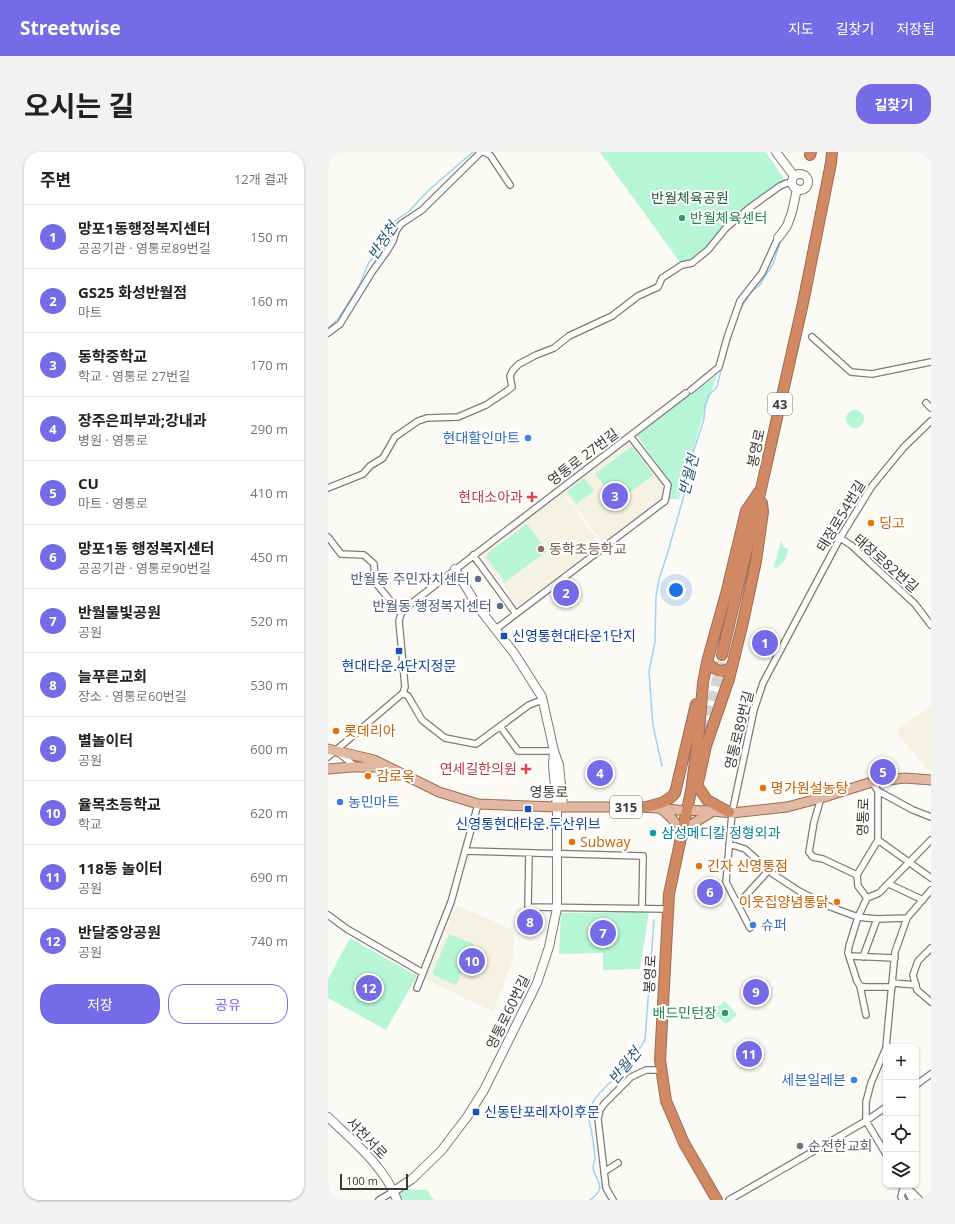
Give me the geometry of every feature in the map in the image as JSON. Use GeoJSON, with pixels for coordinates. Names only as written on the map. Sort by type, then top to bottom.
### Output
{"type":"FeatureCollection","features":[{"type":"Feature","properties":{"kind":"highway","name":"봉영로"},"geometry":{"type":"LineString","coordinates":[[722,656],[803,303],[832,152]]}},
{"type":"Feature","properties":{"kind":"highway"},"geometry":{"type":"LineString","coordinates":[[707,662],[716,670],[725,671],[732,667],[756,561],[763,512],[761,489]]}},
{"type":"Feature","properties":{"kind":"highway"},"geometry":{"type":"LineString","coordinates":[[646,807],[664,802],[676,793],[707,662],[727,590],[746,511],[761,489]]}},
{"type":"Feature","properties":{"kind":"highway"},"geometry":{"type":"LineString","coordinates":[[686,810],[695,799],[706,746],[729,679],[734,659]]}},
{"type":"Feature","properties":{"kind":"highway","name":"봉영로"},"geometry":{"type":"LineString","coordinates":[[702,683],[699,730],[691,791],[669,894],[660,1060],[666,1101],[684,1143],[717,1200]]}},
{"type":"Feature","properties":{"kind":"highway"},"geometry":{"type":"LineString","coordinates":[[697,785],[707,800],[730,812]]}},
{"type":"Feature","properties":{"kind":"main road","name":"영통로"},"geometry":{"type":"LineString","coordinates":[[332,750],[374,760],[391,767],[439,792],[478,804],[646,807],[730,812],[786,807],[872,782],[905,778],[931,780]]}},
{"type":"Feature","properties":{"kind":"main road"},"geometry":{"type":"LineString","coordinates":[[328,769],[391,767]]}},
{"type":"Feature","properties":{"kind":"main road"},"geometry":{"type":"LineString","coordinates":[[660,808],[671,816],[677,825],[681,836],[694,823],[713,811]]}},
{"type":"Feature","properties":{"kind":"street"},"geometry":{"type":"LineString","coordinates":[[328,333],[340,324],[372,272],[387,251],[393,241],[396,231],[402,224],[422,210],[481,152]]}},
{"type":"Feature","properties":{"kind":"street"},"geometry":{"type":"LineString","coordinates":[[484,152],[490,154],[510,185]]}},
{"type":"Feature","properties":{"kind":"street"},"geometry":{"type":"LineString","coordinates":[[776,152],[795,183],[792,212],[787,226],[778,238]]}},
{"type":"Feature","properties":{"kind":"street"},"geometry":{"type":"LineString","coordinates":[[328,488],[363,474],[370,466],[383,458],[396,438],[418,421],[427,418],[458,417],[496,399],[512,386],[510,376],[519,364],[554,348],[570,336],[612,316],[638,296],[658,287],[662,278],[682,265],[692,263],[708,250],[725,229],[748,209],[780,186],[787,183],[795,183]]}},
{"type":"Feature","properties":{"kind":"street","name":"영통로 27번길"},"geometry":{"type":"LineString","coordinates":[[401,614],[404,609],[415,599],[719,367],[740,301],[762,273],[778,238]]}},
{"type":"Feature","properties":{"kind":"street"},"geometry":{"type":"LineString","coordinates":[[812,336],[851,372],[872,374],[931,362]]}},
{"type":"Feature","properties":{"kind":"street"},"geometry":{"type":"LineString","coordinates":[[926,403],[931,408]]}},
{"type":"Feature","properties":{"kind":"street","name":"태장로54번길"},"geometry":{"type":"LineString","coordinates":[[788,636],[840,538],[872,486],[904,447],[931,421]]}},
{"type":"Feature","properties":{"kind":"street"},"geometry":{"type":"LineString","coordinates":[[496,629],[665,501],[668,485],[630,436]]}},
{"type":"Feature","properties":{"kind":"street"},"geometry":{"type":"LineString","coordinates":[[328,537],[341,554],[364,555],[374,564],[375,582],[401,614],[400,621],[406,695],[422,720],[445,738],[476,744],[528,706],[542,700]]}},
{"type":"Feature","properties":{"kind":"street","name":"태장로82번길"},"geometry":{"type":"LineString","coordinates":[[840,538],[851,545],[915,604],[931,625]]}},
{"type":"Feature","properties":{"kind":"street"},"geometry":{"type":"LineString","coordinates":[[473,555],[516,614]]}},
{"type":"Feature","properties":{"kind":"street"},"geometry":{"type":"LineString","coordinates":[[455,569],[478,607],[514,652],[536,687],[542,700],[554,751],[559,765],[562,790],[565,799],[568,802],[593,807]]}},
{"type":"Feature","properties":{"kind":"street","name":"영통로89번길"},"geometry":{"type":"LineString","coordinates":[[750,928],[726,882],[730,812],[754,710],[763,683],[788,636]]}},
{"type":"Feature","properties":{"kind":"street"},"geometry":{"type":"LineString","coordinates":[[328,757],[332,750],[406,695]]}},
{"type":"Feature","properties":{"kind":"street"},"geometry":{"type":"LineString","coordinates":[[500,726],[518,751],[554,751]]}},
{"type":"Feature","properties":{"kind":"street"},"geometry":{"type":"LineString","coordinates":[[332,750],[356,767]]}},
{"type":"Feature","properties":{"kind":"street"},"geometry":{"type":"LineString","coordinates":[[554,751],[554,765],[560,806]]}},
{"type":"Feature","properties":{"kind":"street","name":"영통로"},"geometry":{"type":"LineString","coordinates":[[857,875],[878,840],[878,791],[872,782]]}},
{"type":"Feature","properties":{"kind":"street"},"geometry":{"type":"LineString","coordinates":[[560,806],[562,790]]}},
{"type":"Feature","properties":{"kind":"street"},"geometry":{"type":"LineString","coordinates":[[878,791],[913,810],[931,817]]}},
{"type":"Feature","properties":{"kind":"street"},"geometry":{"type":"LineString","coordinates":[[821,798],[814,822],[810,852],[814,857],[823,859],[857,875],[858,886],[867,898]]}},
{"type":"Feature","properties":{"kind":"street"},"geometry":{"type":"LineString","coordinates":[[416,988],[450,902],[478,804]]}},
{"type":"Feature","properties":{"kind":"street","name":"영통로60번길"},"geometry":{"type":"LineString","coordinates":[[394,1191],[412,1179],[441,1151],[467,1117],[484,1090],[537,983],[549,947],[557,908],[557,854],[560,806]]}},
{"type":"Feature","properties":{"kind":"street"},"geometry":{"type":"LineString","coordinates":[[878,840],[931,878]]}},
{"type":"Feature","properties":{"kind":"street"},"geometry":{"type":"LineString","coordinates":[[866,1015],[860,986],[849,956],[849,946],[858,917],[867,898],[879,893],[889,884],[931,840]]}},
{"type":"Feature","properties":{"kind":"street"},"geometry":{"type":"LineString","coordinates":[[729,844],[745,849],[769,870],[799,891],[823,903],[858,917],[877,919],[907,918]]}},
{"type":"Feature","properties":{"kind":"street"},"geometry":{"type":"LineString","coordinates":[[465,851],[643,856],[642,908]]}},
{"type":"Feature","properties":{"kind":"street"},"geometry":{"type":"LineString","coordinates":[[529,853],[528,907],[668,909]]}},
{"type":"Feature","properties":{"kind":"street"},"geometry":{"type":"LineString","coordinates":[[738,904],[769,870]]}},
{"type":"Feature","properties":{"kind":"street"},"geometry":{"type":"LineString","coordinates":[[889,884],[923,900]]}},
{"type":"Feature","properties":{"kind":"street"},"geometry":{"type":"LineString","coordinates":[[886,1044],[895,952],[907,918],[931,890]]}},
{"type":"Feature","properties":{"kind":"street"},"geometry":{"type":"LineString","coordinates":[[328,916],[347,929],[423,973]]}},
{"type":"Feature","properties":{"kind":"street"},"geometry":{"type":"LineString","coordinates":[[863,957],[877,919]]}},
{"type":"Feature","properties":{"kind":"street"},"geometry":{"type":"LineString","coordinates":[[931,948],[918,961],[913,975],[917,990],[931,1002]]}},
{"type":"Feature","properties":{"kind":"street"},"geometry":{"type":"LineString","coordinates":[[849,956],[895,958]]}},
{"type":"Feature","properties":{"kind":"street"},"geometry":{"type":"LineString","coordinates":[[860,986],[916,985]]}},
{"type":"Feature","properties":{"kind":"street"},"geometry":{"type":"LineString","coordinates":[[883,1055],[868,1093],[866,1102],[866,1121],[885,1152]]}},
{"type":"Feature","properties":{"kind":"street"},"geometry":{"type":"LineString","coordinates":[[613,1200],[606,1188],[598,1119],[600,1110],[631,1077],[646,1070],[661,1070]]}},
{"type":"Feature","properties":{"kind":"street"},"geometry":{"type":"LineString","coordinates":[[919,1083],[931,1074]]}},
{"type":"Feature","properties":{"kind":"street"},"geometry":{"type":"LineString","coordinates":[[729,1200],[866,1121],[883,1109]]}},
{"type":"Feature","properties":{"kind":"street","name":"서천서로"},"geometry":{"type":"LineString","coordinates":[[328,1117],[370,1158],[386,1178],[398,1200]]}},
{"type":"Feature","properties":{"kind":"street"},"geometry":{"type":"LineString","coordinates":[[604,1172],[618,1163]]}},
{"type":"Feature","properties":{"kind":"street"},"geometry":{"type":"LineString","coordinates":[[903,1188],[901,1197],[903,1200]]}},
{"type":"Feature","properties":{"kind":"street"},"geometry":{"type":"LineString","coordinates":[[906,1188],[912,1200]]}},
{"type":"Feature","properties":{"kind":"street"},"geometry":{"type":"LineString","coordinates":[[907,1188],[920,1200]]}},
{"type":"Feature","properties":{"kind":"street"},"geometry":{"type":"LineString","coordinates":[[379,1200],[394,1191]]}},
{"type":"Feature","properties":{"kind":"shaded area"},"geometry":{"type":"Polygon","coordinates":[[[631,440],[665,487],[663,500],[605,543],[602,542],[563,491],[631,440]]]}},
{"type":"Feature","properties":{"kind":"shaded area","name":"동학초등학교"},"geometry":{"type":"Polygon","coordinates":[[[562,492],[600,545],[522,605],[517,604],[482,557],[482,553],[562,492]]]}},
{"type":"Feature","properties":{"kind":"shaded area"},"geometry":{"type":"Polygon","coordinates":[[[931,706],[931,771],[928,770],[897,734],[898,729],[931,706]]]}},
{"type":"Feature","properties":{"kind":"shaded area"},"geometry":{"type":"Polygon","coordinates":[[[457,905],[512,930],[514,935],[511,966],[493,1012],[425,979],[457,905]]]}},
{"type":"Feature","properties":{"kind":"green space","name":"반월체육공원"},"geometry":{"type":"Polygon","coordinates":[[[600,152],[766,152],[787,183],[748,209],[692,263],[682,265],[600,152]]]}},
{"type":"Feature","properties":{"kind":"green space"},"geometry":{"type":"Polygon","coordinates":[[[717,375],[701,422],[679,499],[668,499],[671,484],[636,434],[717,375]]]}},
{"type":"Feature","properties":{"kind":"green space"},"geometry":{"type":"Polygon","coordinates":[[[855,410],[861,413],[864,419],[861,425],[855,428],[849,425],[846,419],[849,413],[855,410]]]}},
{"type":"Feature","properties":{"kind":"green space"},"geometry":{"type":"Polygon","coordinates":[[[632,446],[653,475],[617,502],[595,474],[632,446]]]}},
{"type":"Feature","properties":{"kind":"green space"},"geometry":{"type":"Polygon","coordinates":[[[584,478],[594,491],[576,504],[567,491],[584,478]]]}},
{"type":"Feature","properties":{"kind":"green space"},"geometry":{"type":"Polygon","coordinates":[[[527,524],[547,551],[505,582],[486,557],[488,553],[527,524]]]}},
{"type":"Feature","properties":{"kind":"green space"},"geometry":{"type":"Polygon","coordinates":[[[781,541],[783,542],[782,544],[785,548],[788,549],[786,559],[777,568],[774,567],[781,541]]]}},
{"type":"Feature","properties":{"kind":"green space"},"geometry":{"type":"Polygon","coordinates":[[[649,912],[640,969],[603,970],[603,953],[559,954],[561,913],[649,912]]]}},
{"type":"Feature","properties":{"kind":"green space"},"geometry":{"type":"Polygon","coordinates":[[[449,934],[474,944],[456,985],[432,974],[449,934]]]}},
{"type":"Feature","properties":{"kind":"green space"},"geometry":{"type":"Polygon","coordinates":[[[350,938],[417,976],[386,1030],[328,998],[328,979],[350,938]]]}},
{"type":"Feature","properties":{"kind":"green space","name":"배드민턴장"},"geometry":{"type":"Polygon","coordinates":[[[725,1001],[737,1015],[726,1024],[712,1011],[725,1001]]]}},
{"type":"Feature","properties":{"kind":"green space"},"geometry":{"type":"Polygon","coordinates":[[[747,1043],[749,1043],[761,1058],[750,1066],[739,1051],[747,1043]]]}},
{"type":"Feature","properties":{"kind":"green space"},"geometry":{"type":"Polygon","coordinates":[[[397,1189],[427,1190],[434,1200],[401,1200],[397,1189]]]}},
{"type":"Feature","properties":{"kind":"waterway","name":"반정천"},"geometry":{"type":"LineString","coordinates":[[328,328],[338,319],[359,286],[369,262],[386,243],[392,223],[408,212],[429,190],[473,152]]}},
{"type":"Feature","properties":{"kind":"waterway","name":"반월천"},"geometry":{"type":"LineString","coordinates":[[728,346],[740,309],[752,291],[759,286],[773,264],[781,240]]}},
{"type":"Feature","properties":{"kind":"waterway","name":"반월천"},"geometry":{"type":"LineString","coordinates":[[662,766],[653,726],[649,672],[655,642],[656,596],[659,579],[685,492],[688,469],[704,419],[705,405],[709,395],[717,387],[724,357]]}},
{"type":"Feature","properties":{"kind":"waterway","name":"반월천"},"geometry":{"type":"LineString","coordinates":[[590,1200],[595,1196],[600,1188],[593,1168],[595,1157],[589,1118],[590,1108],[603,1089],[632,1061],[645,1040],[654,920]]}},
{"type":"Feature","properties":{"kind":"tunnel"},"geometry":{"type":"LineString","coordinates":[[703,745],[722,655]]}},
{"type":"Feature","properties":{"kind":"place","name":"반월체육센터"},"geometry":{"type":"Point","coordinates":[682,218]}},
{"type":"Feature","properties":{"kind":"place","name":"현대할인마트"},"geometry":{"type":"Point","coordinates":[528,438]}},
{"type":"Feature","properties":{"kind":"place","name":"동학중학교"},"geometry":{"type":"Point","coordinates":[615,496]}},
{"type":"Feature","properties":{"kind":"place","name":"현대소아과"},"geometry":{"type":"Point","coordinates":[532,497]}},
{"type":"Feature","properties":{"kind":"place","name":"딩고"},"geometry":{"type":"Point","coordinates":[871,523]}},
{"type":"Feature","properties":{"kind":"place","name":"동학초등학교"},"geometry":{"type":"Point","coordinates":[541,549]}},
{"type":"Feature","properties":{"kind":"place","name":"반월동 주민자치센터"},"geometry":{"type":"Point","coordinates":[478,579]}},
{"type":"Feature","properties":{"kind":"place","name":"GS25 화성반월점"},"geometry":{"type":"Point","coordinates":[566,593]}},
{"type":"Feature","properties":{"kind":"place","name":"반월동 행정복지센터"},"geometry":{"type":"Point","coordinates":[500,606]}},
{"type":"Feature","properties":{"kind":"place","name":"신영통현대타운1단지"},"geometry":{"type":"Point","coordinates":[504,636]}},
{"type":"Feature","properties":{"kind":"place","name":"망포1동행정복지센터"},"geometry":{"type":"Point","coordinates":[765,643]}},
{"type":"Feature","properties":{"kind":"place","name":"현대타운.4단지정문"},"geometry":{"type":"Point","coordinates":[399,651]}},
{"type":"Feature","properties":{"kind":"place","name":"롯데리아"},"geometry":{"type":"Point","coordinates":[336,731]}},
{"type":"Feature","properties":{"kind":"place","name":"연세길한의원"},"geometry":{"type":"Point","coordinates":[526,769]}},
{"type":"Feature","properties":{"kind":"place","name":"CU"},"geometry":{"type":"Point","coordinates":[883,772]}},
{"type":"Feature","properties":{"kind":"place","name":"장주은피부과;강내과"},"geometry":{"type":"Point","coordinates":[600,773]}},
{"type":"Feature","properties":{"kind":"place","name":"감로옥"},"geometry":{"type":"Point","coordinates":[368,776]}},
{"type":"Feature","properties":{"kind":"place","name":"명가원설농탕"},"geometry":{"type":"Point","coordinates":[763,788]}},
{"type":"Feature","properties":{"kind":"place","name":"농민마트"},"geometry":{"type":"Point","coordinates":[340,802]}},
{"type":"Feature","properties":{"kind":"place","name":"신영통현대타운.두산위브"},"geometry":{"type":"Point","coordinates":[528,809]}},
{"type":"Feature","properties":{"kind":"place","name":"삼성메디칼 정형외과"},"geometry":{"type":"Point","coordinates":[653,833]}},
{"type":"Feature","properties":{"kind":"place","name":"Subway"},"geometry":{"type":"Point","coordinates":[572,842]}},
{"type":"Feature","properties":{"kind":"place","name":"긴자 신영통점"},"geometry":{"type":"Point","coordinates":[699,866]}},
{"type":"Feature","properties":{"kind":"place","name":"망포1동 행정복지센터"},"geometry":{"type":"Point","coordinates":[710,892]}},
{"type":"Feature","properties":{"kind":"place","name":"이웃집양념통닭"},"geometry":{"type":"Point","coordinates":[837,902]}},
{"type":"Feature","properties":{"kind":"place","name":"늘푸른교회"},"geometry":{"type":"Point","coordinates":[530,922]}},
{"type":"Feature","properties":{"kind":"place","name":"슈퍼"},"geometry":{"type":"Point","coordinates":[753,925]}},
{"type":"Feature","properties":{"kind":"place","name":"반월물빛공원"},"geometry":{"type":"Point","coordinates":[603,933]}},
{"type":"Feature","properties":{"kind":"place","name":"율목초등학교"},"geometry":{"type":"Point","coordinates":[472,961]}},
{"type":"Feature","properties":{"kind":"place","name":"반달중앙공원"},"geometry":{"type":"Point","coordinates":[369,988]}},
{"type":"Feature","properties":{"kind":"place","name":"별놀이터"},"geometry":{"type":"Point","coordinates":[756,992]}},
{"type":"Feature","properties":{"kind":"place","name":"배드민턴장"},"geometry":{"type":"Point","coordinates":[725,1013]}},
{"type":"Feature","properties":{"kind":"place","name":"118동 놀이터"},"geometry":{"type":"Point","coordinates":[749,1054]}},
{"type":"Feature","properties":{"kind":"place","name":"세븐일레븐"},"geometry":{"type":"Point","coordinates":[854,1080]}},
{"type":"Feature","properties":{"kind":"place","name":"신동탄포레자이후문"},"geometry":{"type":"Point","coordinates":[476,1112]}},
{"type":"Feature","properties":{"kind":"place","name":"순전한교회"},"geometry":{"type":"Point","coordinates":[800,1146]}}]}
